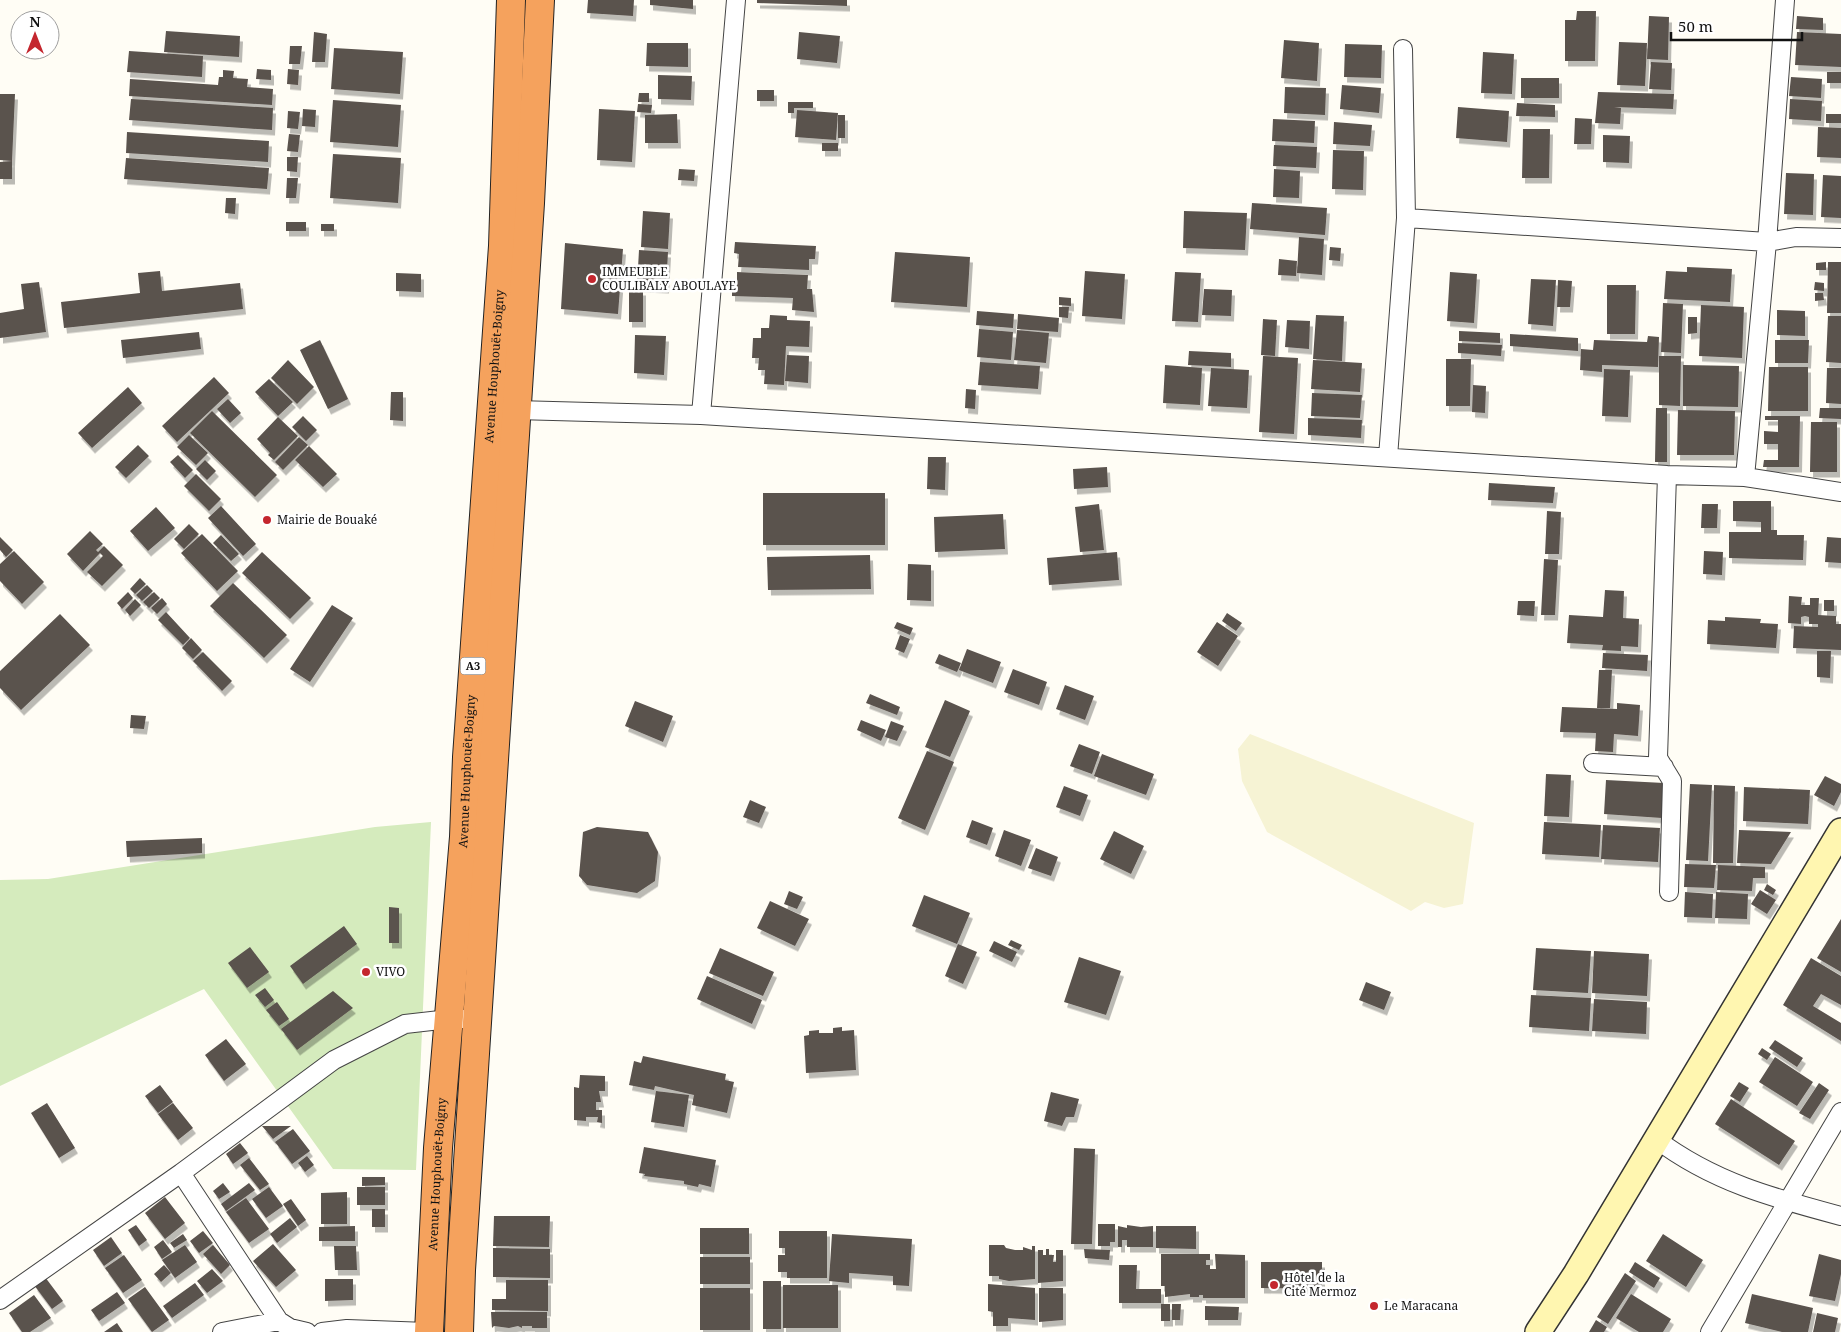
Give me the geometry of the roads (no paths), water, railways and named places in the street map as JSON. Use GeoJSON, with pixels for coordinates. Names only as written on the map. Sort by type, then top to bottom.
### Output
{"type":"FeatureCollection","features":[{"type":"Feature","properties":{"kind":"highway","name":"Avenue Houphouët-Boigny"},"geometry":{"type":"LineString","coordinates":[[428,1332],[438,1148],[464,837],[467,757],[503,246],[511,0]]}},
{"type":"Feature","properties":{"kind":"highway","name":"Avenue Houphouët-Boigny"},"geometry":{"type":"LineString","coordinates":[[459,1332],[461,1270],[530,204],[540,0]]}},
{"type":"Feature","properties":{"kind":"main road"},"geometry":{"type":"LineString","coordinates":[[1538,1332],[1576,1274],[1841,831]]}},
{"type":"Feature","properties":{"kind":"street"},"geometry":{"type":"LineString","coordinates":[[701,415],[736,0]]}},
{"type":"Feature","properties":{"kind":"street"},"geometry":{"type":"LineString","coordinates":[[1745,477],[1767,242],[1785,0]]}},
{"type":"Feature","properties":{"kind":"street"},"geometry":{"type":"LineString","coordinates":[[1388,458],[1406,218],[1403,49]]}},
{"type":"Feature","properties":{"kind":"street"},"geometry":{"type":"LineString","coordinates":[[1406,218],[1767,242],[1796,237],[1841,238]]}},
{"type":"Feature","properties":{"kind":"street"},"geometry":{"type":"LineString","coordinates":[[516,410],[701,415],[1667,475],[1745,477],[1841,492]]}},
{"type":"Feature","properties":{"kind":"street"},"geometry":{"type":"LineString","coordinates":[[1667,475],[1658,758],[1672,781],[1669,892]]}},
{"type":"Feature","properties":{"kind":"street"},"geometry":{"type":"LineString","coordinates":[[1593,762],[1664,767]]}},
{"type":"Feature","properties":{"kind":"street"},"geometry":{"type":"LineString","coordinates":[[0,1300],[181,1173],[334,1060],[405,1024],[449,1019],[478,1019]]}},
{"type":"Feature","properties":{"kind":"street"},"geometry":{"type":"LineString","coordinates":[[1710,1332],[1841,1112]]}},
{"type":"Feature","properties":{"kind":"street"},"geometry":{"type":"LineString","coordinates":[[1656,1139],[1682,1159],[1716,1177],[1789,1202],[1841,1216]]}},
{"type":"Feature","properties":{"kind":"street"},"geometry":{"type":"LineString","coordinates":[[181,1173],[279,1321],[290,1328],[306,1332]]}},
{"type":"Feature","properties":{"kind":"street"},"geometry":{"type":"LineString","coordinates":[[222,1332],[279,1321]]}},
{"type":"Feature","properties":{"kind":"street"},"geometry":{"type":"LineString","coordinates":[[322,1332],[347,1330],[428,1332]]}},
{"type":"Feature","properties":{"kind":"place","name":"IMMEUBLE COULIBALY ABOULAYE"},"geometry":{"type":"Point","coordinates":[592,279]}},
{"type":"Feature","properties":{"kind":"place","name":"Mairie de Bouaké"},"geometry":{"type":"Point","coordinates":[267,520]}},
{"type":"Feature","properties":{"kind":"place","name":"VIVO"},"geometry":{"type":"Point","coordinates":[366,972]}},
{"type":"Feature","properties":{"kind":"place","name":"Hôtel de la Cité Mermoz"},"geometry":{"type":"Point","coordinates":[1274,1285]}},
{"type":"Feature","properties":{"kind":"place","name":"Le Maracana"},"geometry":{"type":"Point","coordinates":[1374,1306]}}]}
